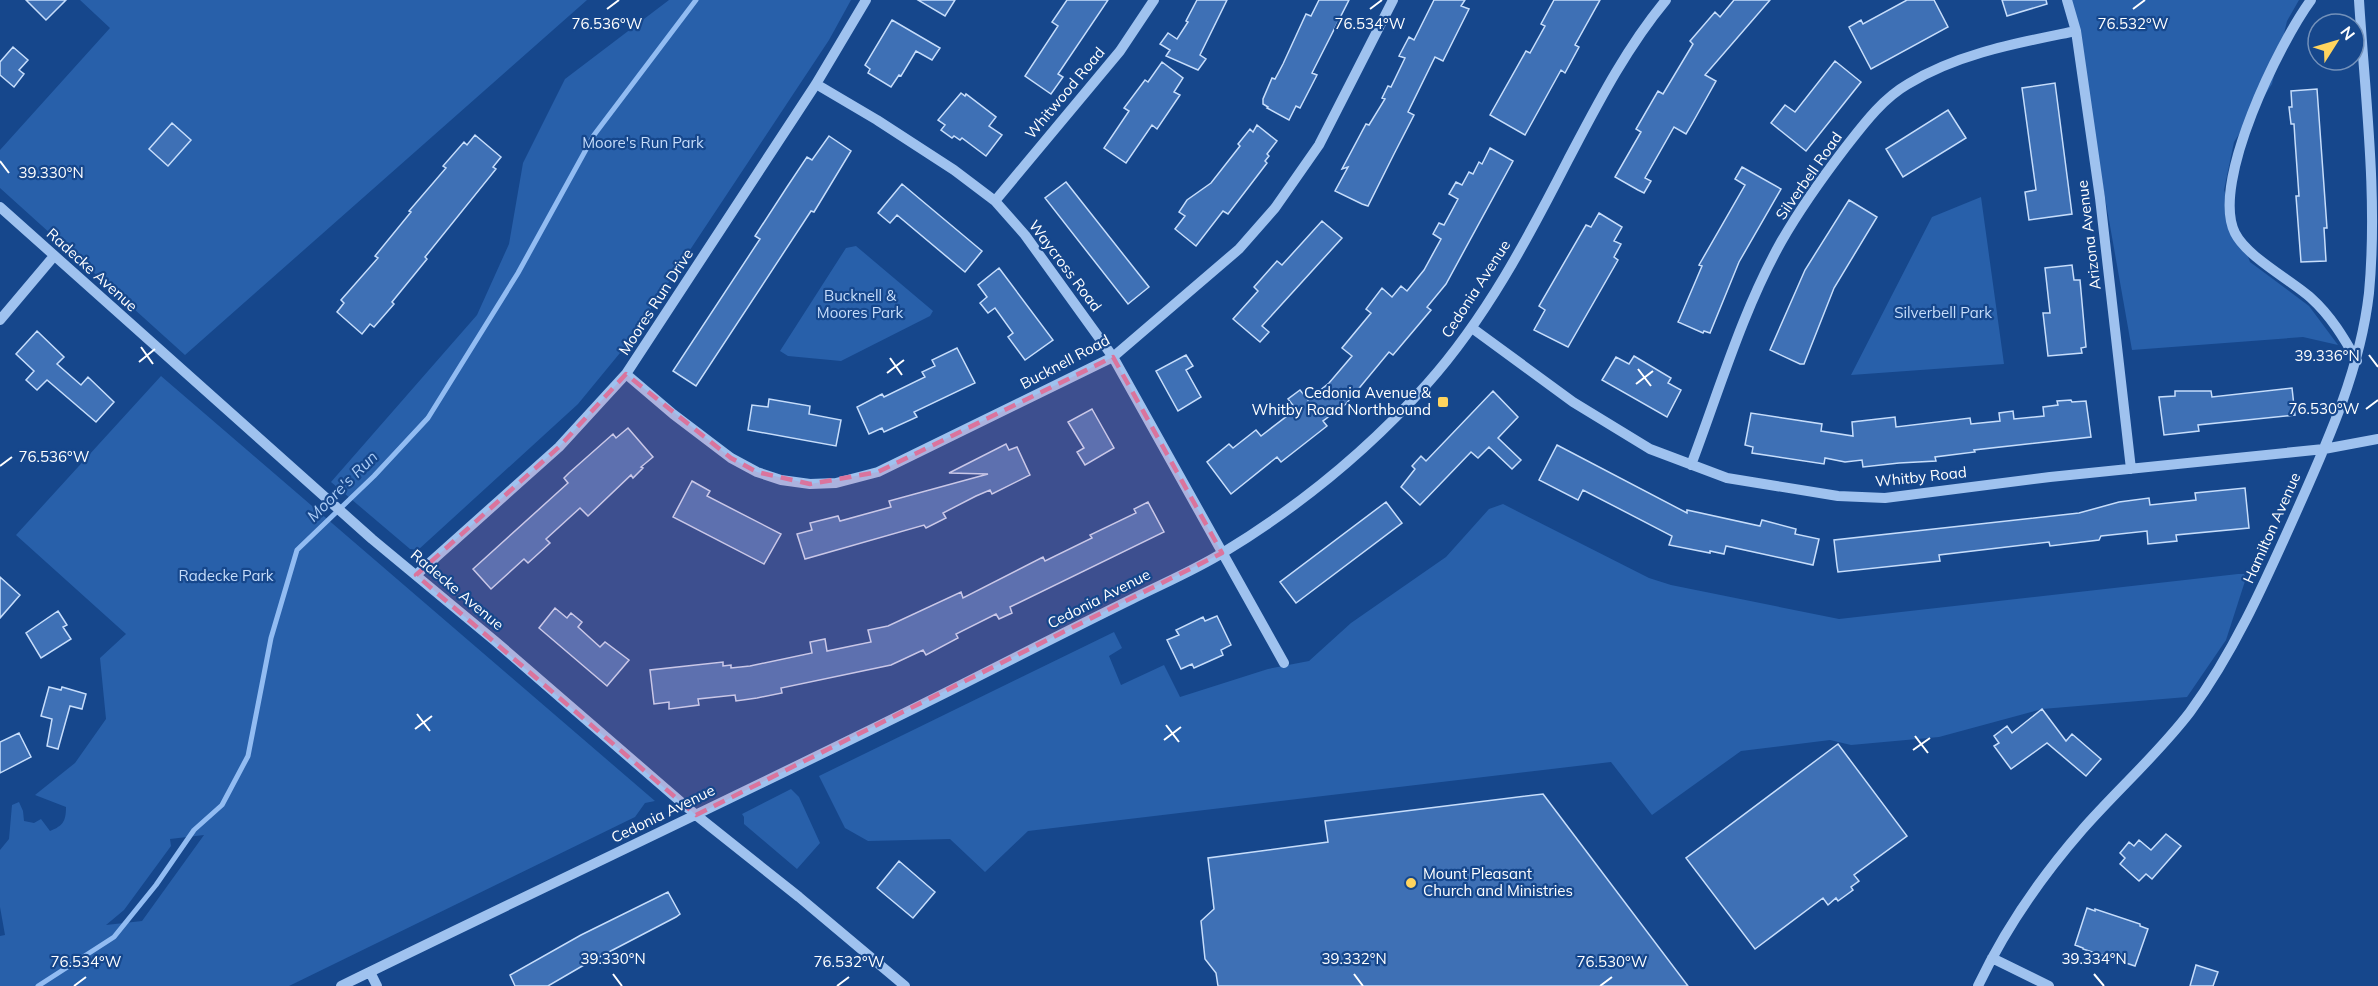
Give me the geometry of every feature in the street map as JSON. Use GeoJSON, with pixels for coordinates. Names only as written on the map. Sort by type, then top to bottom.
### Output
{"type":"FeatureCollection","features":[{"type":"Feature","properties":{"kind":"street","name":"Moores Run Drive"},"geometry":{"type":"LineString","coordinates":[[416,575],[559,447],[626,374],[816,84],[866,0]]}},
{"type":"Feature","properties":{"kind":"street","name":"Whitwood Road"},"geometry":{"type":"LineString","coordinates":[[995,201],[1120,51],[1154,0]]}},
{"type":"Feature","properties":{"kind":"street","name":"Bucknell Road"},"geometry":{"type":"LineString","coordinates":[[626,374],[672,414],[731,458],[765,475],[810,484],[836,483],[878,472],[1113,357],[1239,249],[1275,208],[1319,145],[1393,0]]}},
{"type":"Feature","properties":{"kind":"street","name":"Cedonia Avenue"},"geometry":{"type":"LineString","coordinates":[[341,986],[801,765],[1222,553],[1295,504],[1350,460],[1429,382],[1472,328],[1512,264],[1604,92],[1630,49],[1666,0]]}},
{"type":"Feature","properties":{"kind":"street","name":"Arizona Avenue"},"geometry":{"type":"LineString","coordinates":[[2067,0],[2076,31],[2100,198],[2132,469]]}},
{"type":"Feature","properties":{"kind":"street"},"geometry":{"type":"LineString","coordinates":[[2311,0],[2255,104],[2236,159],[2230,186],[2230,216],[2235,234],[2271,268],[2312,299],[2342,335],[2357,361]]}},
{"type":"Feature","properties":{"kind":"street","name":"Hamilton Avenue"},"geometry":{"type":"LineString","coordinates":[[1978,986],[1992,958],[2033,891],[2082,830],[2162,746],[2204,691],[2246,621],[2324,449],[2357,361],[2369,294],[2372,257],[2373,119],[2359,0]]}},
{"type":"Feature","properties":{"kind":"street","name":"Silverbell Road"},"geometry":{"type":"LineString","coordinates":[[1691,465],[1750,306],[1781,243],[1812,193],[1864,124],[1883,103],[1905,85],[1933,70],[1995,48],[2076,31]]}},
{"type":"Feature","properties":{"kind":"street","name":"Waycross Road"},"geometry":{"type":"LineString","coordinates":[[816,84],[924,149],[995,201],[1025,235],[1053,270],[1113,357],[1284,663]]}},
{"type":"Feature","properties":{"kind":"street","name":"Radecke Avenue"},"geometry":{"type":"LineString","coordinates":[[0,207],[372,539],[696,814],[905,986]]}},
{"type":"Feature","properties":{"kind":"street"},"geometry":{"type":"LineString","coordinates":[[0,320],[54,256]]}},
{"type":"Feature","properties":{"kind":"street","name":"Whitby Road"},"geometry":{"type":"LineString","coordinates":[[1472,328],[1573,402],[1650,449],[1727,478],[1776,488],[1838,496],[1885,498],[2324,449],[2378,439]]}},
{"type":"Feature","properties":{"kind":"street"},"geometry":{"type":"LineString","coordinates":[[1992,958],[2049,986]]}},
{"type":"Feature","properties":{"kind":"street"},"geometry":{"type":"LineString","coordinates":[[370,972],[376,986]]}},
{"type":"Feature","properties":{"kind":"highlighted area"},"geometry":{"type":"Polygon","coordinates":[[[1113,357],[1222,553],[696,815],[416,575],[559,447],[626,374],[731,458],[757,472],[810,484],[878,472],[1113,357]]]}},
{"type":"Feature","properties":{"kind":"green space"},"geometry":{"type":"Polygon","coordinates":[[[80,0],[587,0],[185,355],[0,188],[0,150],[110,28],[80,0]]]}},
{"type":"Feature","properties":{"kind":"green space","name":"Moore's Run Park"},"geometry":{"type":"Polygon","coordinates":[[[669,0],[851,0],[829,40],[629,342],[578,404],[418,550],[410,549],[331,482],[477,315],[509,244],[523,163],[565,79],[669,0]]]}},
{"type":"Feature","properties":{"kind":"green space"},"geometry":{"type":"Polygon","coordinates":[[[2070,0],[2299,0],[2287,21],[2272,84],[2234,142],[2224,190],[2250,262],[2309,306],[2338,345],[2303,337],[2132,350],[2070,0]]]}},
{"type":"Feature","properties":{"kind":"green space","name":"Silverbell Park"},"geometry":{"type":"Polygon","coordinates":[[[1981,197],[2004,364],[1851,375],[1932,217],[1981,197]]]}},
{"type":"Feature","properties":{"kind":"green space","name":"Bucknell & Moores Park"},"geometry":{"type":"Polygon","coordinates":[[[856,246],[933,311],[930,316],[841,361],[788,356],[780,351],[846,248],[856,246]]]}},
{"type":"Feature","properties":{"kind":"green space","name":"Radecke Park"},"geometry":{"type":"Polygon","coordinates":[[[161,376],[655,801],[645,803],[635,817],[289,986],[0,986],[0,936],[5,935],[0,907],[0,850],[9,839],[12,805],[19,802],[24,821],[34,823],[41,819],[50,831],[63,822],[66,807],[35,795],[75,763],[106,719],[100,658],[126,634],[16,535],[161,376]],[[204,835],[170,839],[171,846],[124,910],[106,925],[142,921],[204,835]]]}},
{"type":"Feature","properties":{"kind":"green space"},"geometry":{"type":"Polygon","coordinates":[[[1503,504],[1649,578],[1671,585],[1839,619],[2238,574],[2244,574],[2246,578],[2226,640],[2187,697],[2042,709],[1939,737],[1851,745],[1830,740],[1741,751],[1652,815],[1611,762],[1028,831],[985,872],[950,839],[868,841],[845,828],[819,776],[1114,632],[1122,648],[1109,656],[1121,685],[1164,665],[1180,697],[1268,669],[1309,661],[1351,623],[1446,557],[1489,509],[1503,504]]]}},
{"type":"Feature","properties":{"kind":"green space"},"geometry":{"type":"Polygon","coordinates":[[[791,789],[799,797],[820,843],[797,869],[744,824],[742,814],[791,789]]]}},
{"type":"Feature","properties":{"kind":"building"},"geometry":{"type":"Polygon","coordinates":[[[26,0],[66,0],[46,20],[26,0]]]}},
{"type":"Feature","properties":{"kind":"building"},"geometry":{"type":"Polygon","coordinates":[[[918,0],[955,0],[945,16],[918,0]]]}},
{"type":"Feature","properties":{"kind":"building"},"geometry":{"type":"Polygon","coordinates":[[[1067,0],[1108,0],[1058,74],[1063,77],[1051,94],[1025,76],[1058,26],[1052,22],[1067,0]]]}},
{"type":"Feature","properties":{"kind":"building"},"geometry":{"type":"Polygon","coordinates":[[[1197,0],[1227,0],[1200,55],[1206,59],[1198,70],[1166,56],[1170,50],[1160,44],[1168,33],[1177,39],[1188,22],[1186,21],[1197,0]]]}},
{"type":"Feature","properties":{"kind":"building"},"geometry":{"type":"Polygon","coordinates":[[[1319,0],[1349,0],[1312,73],[1317,75],[1300,108],[1296,106],[1289,120],[1267,108],[1263,104],[1263,99],[1272,78],[1275,79],[1283,64],[1306,14],[1311,16],[1319,0]]]}},
{"type":"Feature","properties":{"kind":"building"},"geometry":{"type":"Polygon","coordinates":[[[1434,0],[1465,0],[1461,6],[1469,9],[1443,61],[1435,57],[1408,112],[1414,115],[1368,206],[1362,204],[1335,191],[1348,167],[1342,169],[1366,124],[1369,125],[1385,99],[1382,98],[1388,86],[1391,87],[1405,58],[1399,56],[1409,37],[1414,40],[1434,0]]]}},
{"type":"Feature","properties":{"kind":"building"},"geometry":{"type":"Polygon","coordinates":[[[1554,0],[1600,0],[1575,45],[1579,47],[1565,73],[1561,70],[1525,135],[1490,115],[1526,51],[1530,53],[1545,26],[1541,24],[1554,0]]]}},
{"type":"Feature","properties":{"kind":"building"},"geometry":{"type":"Polygon","coordinates":[[[1734,0],[1770,0],[1705,75],[1716,81],[1686,134],[1674,127],[1645,178],[1651,181],[1644,193],[1615,177],[1641,132],[1636,129],[1658,91],[1663,94],[1693,44],[1690,41],[1715,12],[1720,17],[1734,0]]]}},
{"type":"Feature","properties":{"kind":"building"},"geometry":{"type":"Polygon","coordinates":[[[1907,0],[1934,0],[1948,27],[1871,69],[1849,27],[1861,20],[1863,24],[1907,0]]]}},
{"type":"Feature","properties":{"kind":"building"},"geometry":{"type":"Polygon","coordinates":[[[2002,0],[2046,0],[2047,4],[2007,16],[2002,0]]]}},
{"type":"Feature","properties":{"kind":"building"},"geometry":{"type":"Polygon","coordinates":[[[892,20],[940,48],[932,60],[916,51],[901,76],[899,75],[891,87],[868,73],[870,69],[865,65],[892,20]]]}},
{"type":"Feature","properties":{"kind":"building"},"geometry":{"type":"Polygon","coordinates":[[[13,47],[28,60],[19,70],[24,74],[14,87],[0,75],[0,62],[13,47]]]}},
{"type":"Feature","properties":{"kind":"building"},"geometry":{"type":"Polygon","coordinates":[[[1835,61],[1861,82],[1806,151],[1771,123],[1785,105],[1795,112],[1835,61]]]}},
{"type":"Feature","properties":{"kind":"building"},"geometry":{"type":"Polygon","coordinates":[[[1162,62],[1183,78],[1174,92],[1180,95],[1157,129],[1152,125],[1126,163],[1104,148],[1129,111],[1124,108],[1145,80],[1148,82],[1162,62]]]}},
{"type":"Feature","properties":{"kind":"building"},"geometry":{"type":"Polygon","coordinates":[[[2055,83],[2072,214],[2029,220],[2025,192],[2036,190],[2022,88],[2055,83]]]}},
{"type":"Feature","properties":{"kind":"building"},"geometry":{"type":"Polygon","coordinates":[[[2317,89],[2327,228],[2324,228],[2326,261],[2301,262],[2294,124],[2291,124],[2289,107],[2292,107],[2291,91],[2317,89]]]}},
{"type":"Feature","properties":{"kind":"building"},"geometry":{"type":"Polygon","coordinates":[[[961,93],[965,96],[966,94],[996,117],[989,126],[1002,135],[986,156],[962,138],[960,140],[954,136],[952,138],[941,130],[945,125],[938,120],[961,93]]]}},
{"type":"Feature","properties":{"kind":"building"},"geometry":{"type":"Polygon","coordinates":[[[1948,110],[1966,138],[1903,177],[1886,149],[1948,110]]]}},
{"type":"Feature","properties":{"kind":"building"},"geometry":{"type":"Polygon","coordinates":[[[172,123],[191,140],[168,166],[149,149],[172,123]]]}},
{"type":"Feature","properties":{"kind":"building"},"geometry":{"type":"Polygon","coordinates":[[[1257,125],[1277,141],[1267,154],[1269,156],[1265,161],[1267,163],[1228,214],[1223,211],[1196,246],[1175,229],[1185,216],[1179,212],[1187,200],[1211,183],[1240,146],[1238,144],[1250,129],[1253,132],[1257,125]]]}},
{"type":"Feature","properties":{"kind":"building"},"geometry":{"type":"Polygon","coordinates":[[[475,135],[501,157],[493,167],[496,169],[425,257],[427,259],[392,302],[394,304],[374,327],[370,324],[362,334],[337,312],[344,303],[341,300],[378,258],[375,256],[446,168],[443,166],[464,142],[467,145],[475,135]]]}},
{"type":"Feature","properties":{"kind":"building"},"geometry":{"type":"Polygon","coordinates":[[[829,136],[851,151],[814,212],[811,211],[696,386],[673,371],[760,239],[755,236],[787,187],[807,157],[812,160],[829,136]]]}},
{"type":"Feature","properties":{"kind":"building"},"geometry":{"type":"Polygon","coordinates":[[[1490,148],[1513,161],[1446,284],[1427,307],[1431,310],[1393,355],[1389,352],[1346,404],[1323,421],[1327,426],[1281,462],[1277,457],[1231,494],[1207,462],[1229,444],[1233,448],[1256,430],[1261,436],[1296,409],[1288,399],[1300,390],[1308,400],[1329,383],[1352,356],[1342,348],[1371,313],[1366,309],[1382,288],[1392,297],[1401,286],[1407,291],[1424,270],[1441,239],[1433,234],[1439,223],[1444,225],[1458,199],[1449,194],[1456,182],[1462,185],[1469,172],[1473,174],[1479,162],[1482,164],[1490,148]]]}},
{"type":"Feature","properties":{"kind":"building"},"geometry":{"type":"Polygon","coordinates":[[[1742,167],[1781,189],[1739,262],[1710,333],[1704,331],[1703,333],[1678,322],[1702,266],[1699,265],[1745,185],[1735,179],[1742,167]]]}},
{"type":"Feature","properties":{"kind":"building"},"geometry":{"type":"Polygon","coordinates":[[[1066,182],[1149,287],[1128,304],[1045,198],[1066,182]]]}},
{"type":"Feature","properties":{"kind":"building"},"geometry":{"type":"Polygon","coordinates":[[[902,184],[982,251],[965,272],[897,215],[890,223],[878,213],[902,184]]]}},
{"type":"Feature","properties":{"kind":"building"},"geometry":{"type":"Polygon","coordinates":[[[1849,200],[1877,217],[1834,288],[1804,364],[1800,364],[1770,350],[1805,270],[1849,200]]]}},
{"type":"Feature","properties":{"kind":"building"},"geometry":{"type":"Polygon","coordinates":[[[1599,213],[1622,227],[1614,241],[1621,244],[1614,257],[1618,260],[1568,347],[1534,330],[1545,310],[1539,306],[1586,225],[1591,227],[1599,213]]]}},
{"type":"Feature","properties":{"kind":"building"},"geometry":{"type":"Polygon","coordinates":[[[1322,221],[1342,238],[1262,326],[1269,332],[1260,342],[1233,319],[1258,291],[1254,287],[1277,261],[1282,265],[1322,221]]]}},
{"type":"Feature","properties":{"kind":"building"},"geometry":{"type":"Polygon","coordinates":[[[2072,265],[2074,280],[2080,280],[2086,347],[2081,348],[2082,353],[2048,356],[2043,313],[2050,313],[2045,268],[2072,265]]]}},
{"type":"Feature","properties":{"kind":"building"},"geometry":{"type":"Polygon","coordinates":[[[999,268],[1053,340],[1025,360],[1008,337],[1013,333],[995,308],[988,313],[980,303],[987,297],[978,285],[999,268]]]}},
{"type":"Feature","properties":{"kind":"building"},"geometry":{"type":"Polygon","coordinates":[[[37,331],[64,357],[57,364],[81,385],[88,377],[114,402],[96,422],[47,380],[37,390],[26,380],[34,371],[16,354],[37,331]]]}},
{"type":"Feature","properties":{"kind":"building"},"geometry":{"type":"Polygon","coordinates":[[[957,348],[975,383],[914,412],[917,417],[884,432],[882,428],[869,434],[857,407],[882,394],[884,397],[925,377],[922,372],[935,366],[932,360],[957,348]]]}},
{"type":"Feature","properties":{"kind":"building"},"geometry":{"type":"Polygon","coordinates":[[[1186,355],[1193,366],[1186,370],[1201,397],[1178,411],[1156,371],[1186,355]]]}},
{"type":"Feature","properties":{"kind":"building"},"geometry":{"type":"Polygon","coordinates":[[[1634,356],[1671,378],[1668,383],[1681,390],[1667,417],[1602,380],[1616,357],[1629,364],[1634,356]]]}},
{"type":"Feature","properties":{"kind":"building"},"geometry":{"type":"Polygon","coordinates":[[[2292,388],[2295,415],[2198,425],[2199,431],[2164,435],[2159,397],[2175,396],[2175,391],[2211,391],[2212,397],[2292,388]]]}},
{"type":"Feature","properties":{"kind":"building"},"geometry":{"type":"Polygon","coordinates":[[[1493,391],[1518,417],[1498,438],[1521,460],[1512,469],[1489,447],[1478,458],[1471,452],[1420,505],[1401,487],[1415,469],[1412,466],[1421,456],[1426,461],[1493,391]]]}},
{"type":"Feature","properties":{"kind":"building"},"geometry":{"type":"Polygon","coordinates":[[[769,399],[810,406],[809,414],[841,420],[836,446],[748,430],[752,405],[768,407],[769,399]]]}},
{"type":"Feature","properties":{"kind":"building"},"geometry":{"type":"Polygon","coordinates":[[[2071,400],[2072,402],[2086,401],[2091,437],[1974,450],[1975,452],[1935,457],[1936,461],[1863,467],[1862,460],[1845,462],[1825,458],[1824,464],[1752,453],[1753,447],[1745,445],[1751,413],[1822,424],[1821,431],[1853,436],[1852,422],[1895,417],[1896,427],[1970,418],[1971,424],[2000,421],[1999,413],[2013,411],[2014,419],[2044,416],[2043,407],[2058,405],[2057,401],[2071,400]]]}},
{"type":"Feature","properties":{"kind":"building"},"geometry":{"type":"Polygon","coordinates":[[[1092,409],[1114,448],[1085,465],[1077,452],[1084,448],[1068,422],[1092,409]]]}},
{"type":"Feature","properties":{"kind":"building"},"geometry":{"type":"Polygon","coordinates":[[[628,428],[653,457],[633,478],[631,475],[588,516],[580,508],[546,539],[550,543],[528,563],[524,559],[491,589],[473,569],[568,483],[564,478],[569,473],[613,434],[616,438],[628,428]]]}},
{"type":"Feature","properties":{"kind":"building"},"geometry":{"type":"Polygon","coordinates":[[[1006,444],[1009,450],[1017,447],[1030,475],[992,494],[990,490],[976,496],[943,513],[946,518],[926,528],[924,525],[805,559],[797,534],[812,530],[810,523],[838,516],[840,521],[891,507],[889,501],[988,474],[949,473],[1006,444]]]}},
{"type":"Feature","properties":{"kind":"building"},"geometry":{"type":"Polygon","coordinates":[[[1557,445],[1687,513],[1687,510],[1760,526],[1762,520],[1796,529],[1795,534],[1819,539],[1813,565],[1726,546],[1724,554],[1669,545],[1672,536],[1583,490],[1578,500],[1539,480],[1557,445]]]}},
{"type":"Feature","properties":{"kind":"building"},"geometry":{"type":"Polygon","coordinates":[[[692,481],[710,491],[707,496],[781,534],[764,564],[673,517],[692,481]]]}},
{"type":"Feature","properties":{"kind":"building"},"geometry":{"type":"Polygon","coordinates":[[[2245,488],[2249,528],[2176,535],[2177,541],[2148,544],[2147,531],[2101,536],[2099,540],[2050,546],[2049,542],[1939,555],[1940,561],[1838,572],[1834,540],[2079,513],[2119,502],[2149,498],[2150,505],[2196,500],[2195,493],[2245,488]]]}},
{"type":"Feature","properties":{"kind":"building"},"geometry":{"type":"Polygon","coordinates":[[[1148,502],[1164,532],[1010,607],[1012,613],[999,619],[996,614],[956,634],[958,638],[926,655],[923,650],[891,665],[781,688],[782,693],[757,698],[736,701],[735,695],[698,699],[699,705],[669,709],[669,702],[654,704],[650,670],[723,662],[723,666],[731,665],[731,668],[750,666],[812,653],[810,642],[825,639],[827,651],[871,642],[868,630],[888,626],[961,592],[963,598],[1043,557],[1045,561],[1092,538],[1090,535],[1136,513],[1134,509],[1148,502]]]}},
{"type":"Feature","properties":{"kind":"building"},"geometry":{"type":"Polygon","coordinates":[[[1386,502],[1402,523],[1296,603],[1280,582],[1386,502]]]}},
{"type":"Feature","properties":{"kind":"building"},"geometry":{"type":"Polygon","coordinates":[[[0,577],[20,595],[0,618],[0,577]]]}},
{"type":"Feature","properties":{"kind":"building"},"geometry":{"type":"Polygon","coordinates":[[[555,608],[567,618],[571,613],[582,622],[578,627],[600,647],[605,642],[629,660],[607,686],[539,628],[555,608]]]}},
{"type":"Feature","properties":{"kind":"building"},"geometry":{"type":"Polygon","coordinates":[[[58,611],[67,625],[63,627],[71,639],[41,658],[26,633],[58,611]]]}},
{"type":"Feature","properties":{"kind":"building"},"geometry":{"type":"Polygon","coordinates":[[[1217,616],[1231,645],[1221,650],[1223,655],[1194,668],[1192,664],[1181,669],[1167,640],[1179,635],[1176,630],[1203,617],[1205,621],[1217,616]]]}},
{"type":"Feature","properties":{"kind":"building"},"geometry":{"type":"Polygon","coordinates":[[[49,687],[61,690],[62,687],[86,694],[82,709],[70,706],[58,749],[47,746],[52,719],[41,716],[49,687]]]}},
{"type":"Feature","properties":{"kind":"building"},"geometry":{"type":"Polygon","coordinates":[[[2042,709],[2066,741],[2072,734],[2101,759],[2086,776],[2047,743],[2011,769],[1994,746],[1999,743],[1994,736],[2007,726],[2012,733],[2042,709]]]}},
{"type":"Feature","properties":{"kind":"building"},"geometry":{"type":"Polygon","coordinates":[[[19,733],[31,757],[0,773],[0,742],[19,733]]]}},
{"type":"Feature","properties":{"kind":"building"},"geometry":{"type":"Polygon","coordinates":[[[1838,744],[1907,836],[1854,875],[1859,881],[1851,887],[1853,890],[1838,901],[1836,898],[1828,905],[1823,898],[1755,949],[1686,858],[1838,744]]]}},
{"type":"Feature","properties":{"kind":"building","name":"Mount Pleasant Church and Ministries"},"geometry":{"type":"Polygon","coordinates":[[[1543,794],[1688,986],[1218,986],[1216,973],[1205,959],[1201,921],[1214,909],[1208,858],[1328,842],[1325,821],[1543,794]]]}},
{"type":"Feature","properties":{"kind":"building"},"geometry":{"type":"Polygon","coordinates":[[[2166,834],[2181,846],[2152,879],[2146,874],[2139,881],[2120,864],[2125,858],[2120,853],[2129,842],[2134,846],[2139,840],[2151,850],[2166,834]]]}},
{"type":"Feature","properties":{"kind":"building"},"geometry":{"type":"Polygon","coordinates":[[[899,861],[935,892],[913,918],[877,888],[899,861]]]}},
{"type":"Feature","properties":{"kind":"building"},"geometry":{"type":"Polygon","coordinates":[[[668,892],[680,914],[676,917],[548,986],[515,986],[510,975],[581,935],[668,892]]]}},
{"type":"Feature","properties":{"kind":"building"},"geometry":{"type":"Polygon","coordinates":[[[2087,908],[2140,924],[2148,929],[2135,966],[2075,945],[2087,908]]]}},
{"type":"Feature","properties":{"kind":"building"},"geometry":{"type":"Polygon","coordinates":[[[2196,965],[2218,972],[2213,986],[2190,986],[2196,965]]]}},
{"type":"Feature","properties":{"kind":"waterway","name":"Moore's Run"},"geometry":{"type":"LineString","coordinates":[[38,986],[114,937],[156,885],[194,830],[222,805],[248,756],[271,638],[297,550],[374,476],[428,418],[518,273],[594,135],[696,0]]}},
{"type":"Feature","properties":{"kind":"place","name":"Cedonia Avenue & Whitby Road Northbound"},"geometry":{"type":"Point","coordinates":[1443,402]}},
{"type":"Feature","properties":{"kind":"place","name":"Mount Pleasant Church and Ministries"},"geometry":{"type":"Point","coordinates":[1411,883]}}]}
